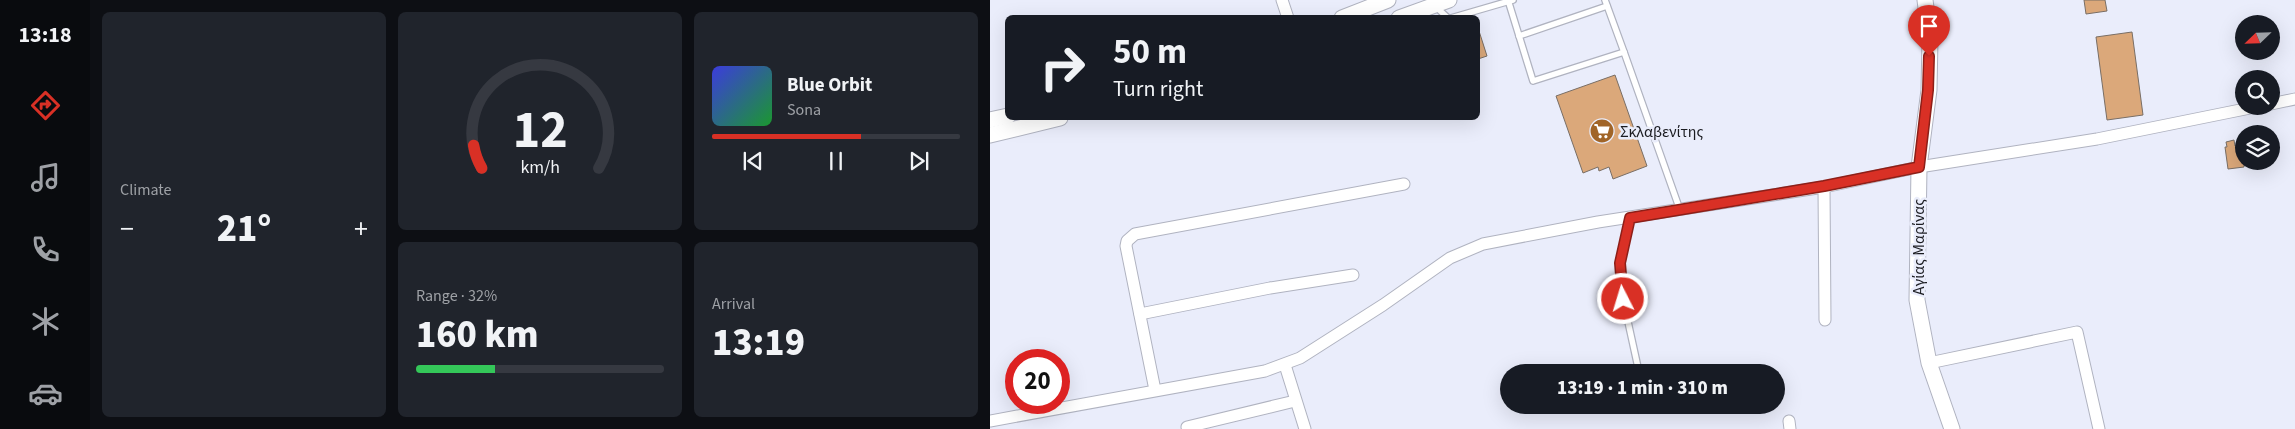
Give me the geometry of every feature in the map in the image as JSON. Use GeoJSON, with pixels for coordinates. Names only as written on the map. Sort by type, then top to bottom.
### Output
{"type":"FeatureCollection","features":[{"type":"Feature","properties":{"kind":"main road"},"geometry":{"type":"LineString","coordinates":[[1408,15],[1450,0]]}},
{"type":"Feature","properties":{"kind":"main road","name":"Αγίας Μαρίνας"},"geometry":{"type":"LineString","coordinates":[[1925,0],[1930,39],[1928,90],[1919,167],[1917,300],[1929,363],[1952,429]]}},
{"type":"Feature","properties":{"kind":"main road"},"geometry":{"type":"LineString","coordinates":[[1350,15],[1385,1]]}},
{"type":"Feature","properties":{"kind":"main road"},"geometry":{"type":"LineString","coordinates":[[990,120],[1005,117]]}},
{"type":"Feature","properties":{"kind":"main road"},"geometry":{"type":"LineString","coordinates":[[990,135],[1052,120]]}},
{"type":"Feature","properties":{"kind":"street"},"geometry":{"type":"LineString","coordinates":[[1282,0],[1287,15]]}},
{"type":"Feature","properties":{"kind":"street"},"geometry":{"type":"LineString","coordinates":[[2280,102],[2295,98]]}},
{"type":"Feature","properties":{"kind":"street"},"geometry":{"type":"LineString","coordinates":[[990,421],[1265,371],[1285,365],[1375,310],[1450,258],[1466,250],[1509,239],[1824,186],[1919,167],[2097,139],[2235,111]]}},
{"type":"Feature","properties":{"kind":"street"},"geometry":{"type":"LineString","coordinates":[[1156,390],[1126,246],[1127,240],[1135,234],[1404,184]]}},
{"type":"Feature","properties":{"kind":"street"},"geometry":{"type":"LineString","coordinates":[[1824,186],[1825,320]]}},
{"type":"Feature","properties":{"kind":"street"},"geometry":{"type":"LineString","coordinates":[[1140,314],[1270,288],[1353,275]]}},
{"type":"Feature","properties":{"kind":"street"},"geometry":{"type":"LineString","coordinates":[[1929,363],[2076,332],[2099,429]]}},
{"type":"Feature","properties":{"kind":"street"},"geometry":{"type":"LineString","coordinates":[[1285,365],[1305,429]]}},
{"type":"Feature","properties":{"kind":"street"},"geometry":{"type":"LineString","coordinates":[[1187,427],[1295,401]]}},
{"type":"Feature","properties":{"kind":"lane"},"geometry":{"type":"LineString","coordinates":[[1460,15],[1510,1],[1533,81],[1624,52]]}},
{"type":"Feature","properties":{"kind":"lane"},"geometry":{"type":"LineString","coordinates":[[1519,36],[1606,3],[1680,210]]}},
{"type":"Feature","properties":{"kind":"lane"},"geometry":{"type":"LineString","coordinates":[[1435,5],[1446,15]]}},
{"type":"Feature","properties":{"kind":"lane"},"geometry":{"type":"LineString","coordinates":[[1630,218],[1620,263],[1623,299],[1637,364]]}},
{"type":"Feature","properties":{"kind":"building"},"geometry":{"type":"Polygon","coordinates":[[[2084,0],[2105,0],[2107,11],[2086,14],[2084,0]]]}},
{"type":"Feature","properties":{"kind":"building"},"geometry":{"type":"Polygon","coordinates":[[[2132,32],[2143,115],[2107,120],[2096,37],[2132,32]]]}},
{"type":"Feature","properties":{"kind":"building"},"geometry":{"type":"Polygon","coordinates":[[[1480,34],[1487,56],[1480,58],[1480,34]]]}},
{"type":"Feature","properties":{"kind":"building","name":"Σκλαβενίτης"},"geometry":{"type":"Polygon","coordinates":[[[1615,75],[1647,166],[1613,179],[1609,167],[1599,171],[1598,167],[1583,173],[1556,96],[1615,75]]]}},
{"type":"Feature","properties":{"kind":"building"},"geometry":{"type":"Polygon","coordinates":[[[2234,140],[2235,168],[2228,169],[2226,142],[2234,140]]]}},
{"type":"Feature","properties":{"kind":"place","name":"Σκλαβενίτης"},"geometry":{"type":"Point","coordinates":[1602,131]}},
{"type":"Feature","properties":{"kind":"route"},"geometry":{"type":"LineString","coordinates":[[1623,299],[1620,263],[1630,218],[1824,186],[1919,167],[1928,90],[1929,56]]}}]}
